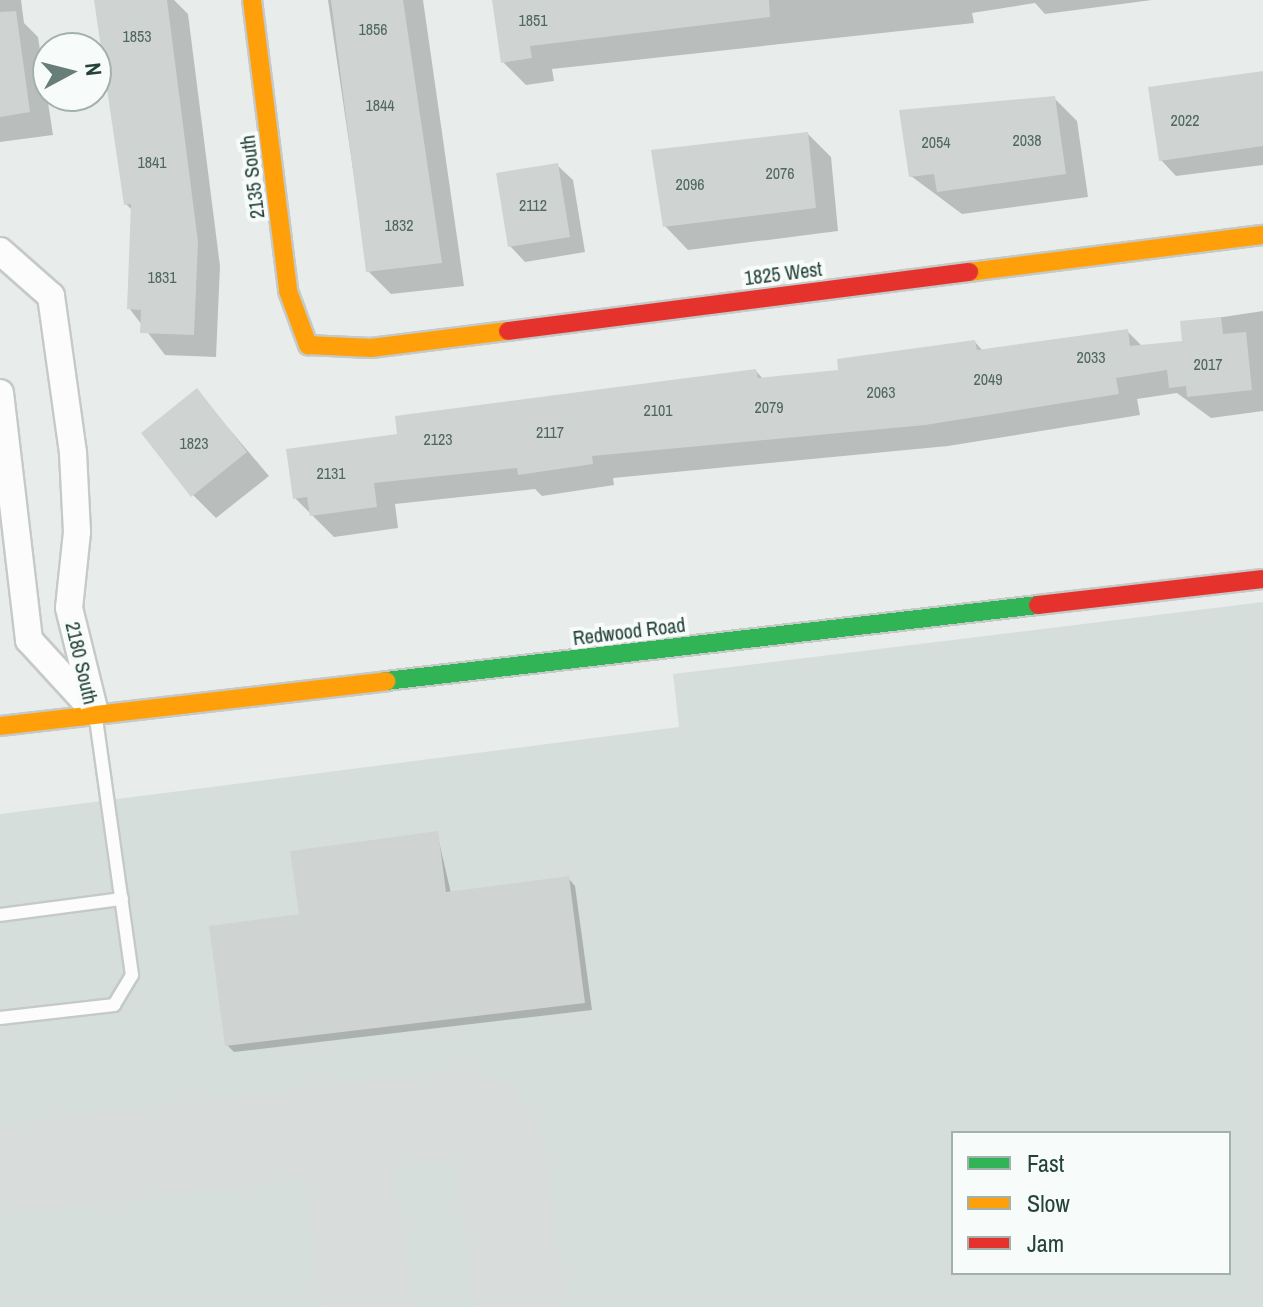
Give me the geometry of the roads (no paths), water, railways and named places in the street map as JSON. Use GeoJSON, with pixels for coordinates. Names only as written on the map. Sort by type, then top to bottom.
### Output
{"type":"FeatureCollection","features":[{"type":"Feature","properties":{"kind":"street","name":"2135 South"},"geometry":{"type":"LineString","coordinates":[[252,0],[288,291],[308,345]]}},
{"type":"Feature","properties":{"kind":"street","name":"1825 West"},"geometry":{"type":"LineString","coordinates":[[308,345],[371,348],[1263,235]]}},
{"type":"Feature","properties":{"kind":"street","name":"2180 South"},"geometry":{"type":"LineString","coordinates":[[0,251],[51,296],[73,453],[77,532],[69,608],[95,713]]}},
{"type":"Feature","properties":{"kind":"street","name":"2180 South"},"geometry":{"type":"LineString","coordinates":[[0,393],[9,553],[29,640],[95,713]]}},
{"type":"Feature","properties":{"kind":"street","name":"Redwood Road"},"geometry":{"type":"LineString","coordinates":[[0,726],[1263,579]]}},
{"type":"Feature","properties":{"kind":"lane"},"geometry":{"type":"LineString","coordinates":[[0,1018],[114,1005],[126,993],[132,975],[95,713]]}},
{"type":"Feature","properties":{"kind":"lane"},"geometry":{"type":"LineString","coordinates":[[0,915],[122,899]]}}]}
